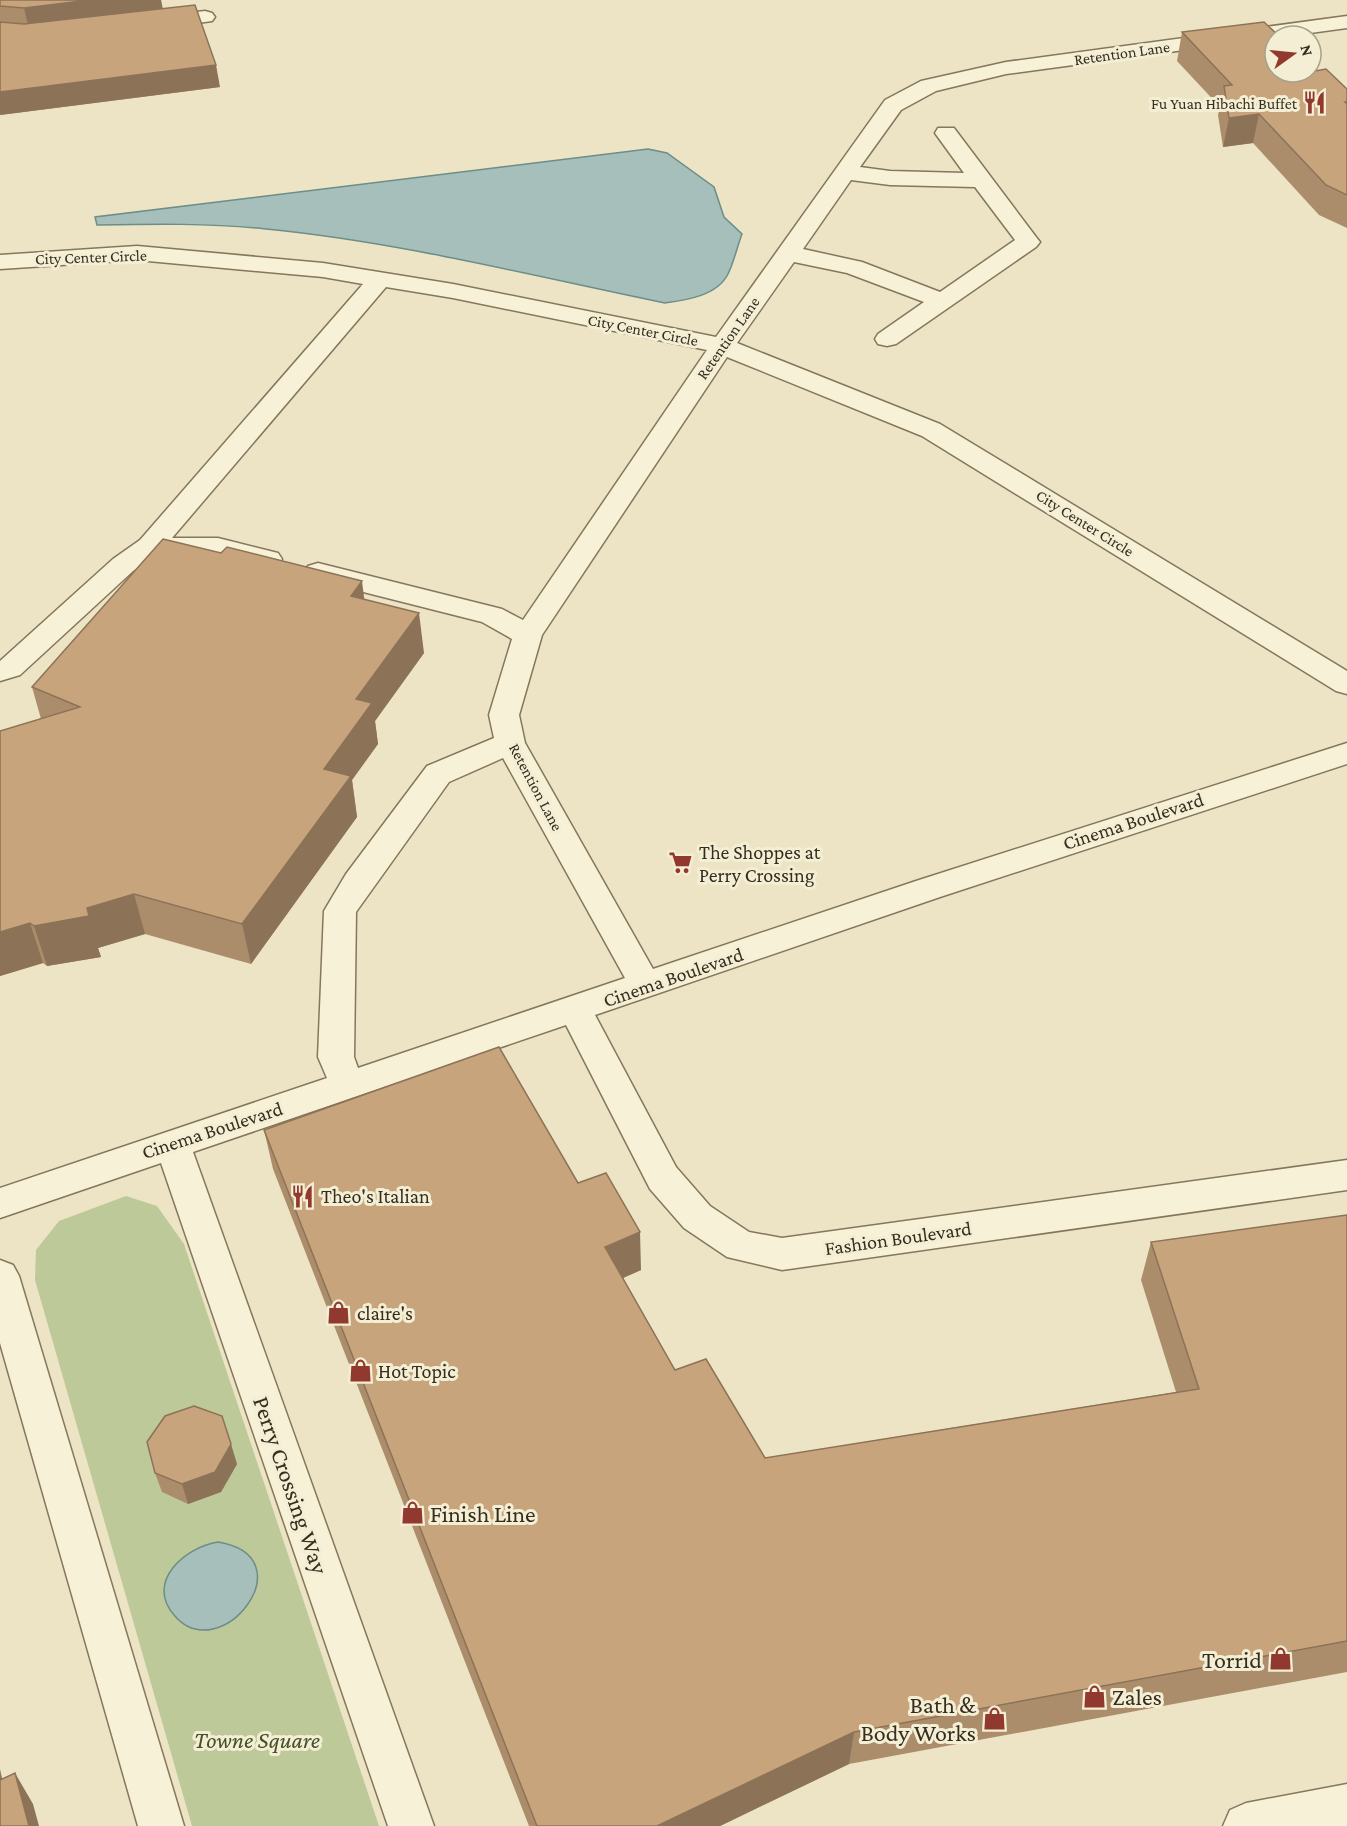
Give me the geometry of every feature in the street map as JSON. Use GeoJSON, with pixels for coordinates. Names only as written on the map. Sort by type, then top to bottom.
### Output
{"type":"FeatureCollection","features":[{"type":"Feature","properties":{"kind":"street"},"geometry":{"type":"LineString","coordinates":[[135,26],[205,17]]}},
{"type":"Feature","properties":{"kind":"street","name":"Retention Lane"},"geometry":{"type":"LineString","coordinates":[[646,986],[510,743],[504,715],[528,635],[722,346],[893,105],[929,86],[1006,68],[1347,22]]}},
{"type":"Feature","properties":{"kind":"street"},"geometry":{"type":"LineString","coordinates":[[887,339],[1028,242],[946,133]]}},
{"type":"Feature","properties":{"kind":"street"},"geometry":{"type":"LineString","coordinates":[[845,172],[890,178],[981,180]]}},
{"type":"Feature","properties":{"kind":"street","name":"City Center Circle"},"geometry":{"type":"LineString","coordinates":[[0,262],[137,253],[323,270],[453,291],[722,346],[931,430],[1347,684]]}},
{"type":"Feature","properties":{"kind":"street"},"geometry":{"type":"LineString","coordinates":[[787,253],[854,267],[942,301]]}},
{"type":"Feature","properties":{"kind":"street"},"geometry":{"type":"LineString","coordinates":[[0,671],[10,668],[123,565],[150,546],[380,279]]}},
{"type":"Feature","properties":{"kind":"street"},"geometry":{"type":"LineString","coordinates":[[150,546],[218,547],[492,615],[528,635]]}},
{"type":"Feature","properties":{"kind":"street"},"geometry":{"type":"LineString","coordinates":[[348,1086],[336,1057],[340,911],[357,882],[438,774],[510,743]]}},
{"type":"Feature","properties":{"kind":"street","name":"Cinema Boulevard"},"geometry":{"type":"LineString","coordinates":[[0,1203],[1047,849],[1347,753]]}},
{"type":"Feature","properties":{"kind":"street","name":"Fashion Boulevard"},"geometry":{"type":"LineString","coordinates":[[575,1010],[663,1178],[697,1217],[740,1246],[782,1254],[1347,1175]]}},
{"type":"Feature","properties":{"kind":"street","name":"Perry Crossing Way"},"geometry":{"type":"LineString","coordinates":[[172,1143],[411,1826]]}},
{"type":"Feature","properties":{"kind":"street"},"geometry":{"type":"LineString","coordinates":[[0,1276],[161,1826]]}},
{"type":"Feature","properties":{"kind":"street"},"geometry":{"type":"LineString","coordinates":[[1246,1826],[1347,1807]]}},
{"type":"Feature","properties":{"kind":"green space","name":"Towne Square"},"geometry":{"type":"Polygon","coordinates":[[[126,1196],[157,1206],[184,1244],[379,1826],[192,1826],[35,1280],[36,1250],[59,1221],[126,1196]]]}},
{"type":"Feature","properties":{"kind":"water"},"geometry":{"type":"Polygon","coordinates":[[[648,149],[667,153],[714,187],[724,217],[742,234],[728,274],[716,287],[700,296],[665,303],[366,242],[224,226],[97,225],[95,217],[648,149]]]}},
{"type":"Feature","properties":{"kind":"water"},"geometry":{"type":"Polygon","coordinates":[[[218,1542],[244,1552],[256,1567],[256,1586],[247,1605],[232,1620],[213,1629],[193,1628],[174,1615],[166,1603],[164,1590],[166,1579],[173,1568],[193,1551],[218,1542]]]}},
{"type":"Feature","properties":{"kind":"building"},"geometry":{"type":"Polygon","coordinates":[[[0,0],[90,0],[24,8],[0,6],[0,0]]]}},
{"type":"Feature","properties":{"kind":"building"},"geometry":{"type":"Polygon","coordinates":[[[195,5],[216,65],[0,92],[0,22],[24,24],[195,5]]]}},
{"type":"Feature","properties":{"kind":"building"},"geometry":{"type":"Polygon","coordinates":[[[1264,22],[1266,24],[1263,24],[1263,84],[1323,84],[1323,70],[1326,69],[1347,89],[1347,102],[1345,102],[1347,104],[1347,195],[1326,185],[1259,114],[1229,118],[1224,86],[1232,85],[1182,32],[1264,22]]]}},
{"type":"Feature","properties":{"kind":"building"},"geometry":{"type":"Polygon","coordinates":[[[163,539],[221,553],[227,547],[362,581],[351,596],[419,613],[356,699],[372,703],[324,769],[351,776],[242,924],[134,894],[87,908],[89,916],[34,926],[30,923],[0,932],[0,731],[80,707],[32,687],[163,539]]]}},
{"type":"Feature","properties":{"kind":"building"},"geometry":{"type":"Polygon","coordinates":[[[499,1047],[578,1183],[606,1173],[640,1232],[605,1247],[675,1370],[706,1359],[765,1458],[1199,1389],[1151,1242],[1347,1215],[1347,1641],[854,1732],[657,1826],[537,1826],[264,1130],[499,1047]]]}},
{"type":"Feature","properties":{"kind":"building"},"geometry":{"type":"Polygon","coordinates":[[[194,1406],[222,1416],[231,1444],[215,1472],[182,1484],[155,1473],[147,1442],[165,1416],[194,1406]]]}},
{"type":"Feature","properties":{"kind":"building"},"geometry":{"type":"Polygon","coordinates":[[[15,1773],[29,1826],[0,1826],[0,1780],[15,1773]]]}},
{"type":"Feature","properties":{"kind":"place","name":"Fu Yuan Hibachi Buffet"},"geometry":{"type":"Point","coordinates":[1315,103]}},
{"type":"Feature","properties":{"kind":"place","name":"The Shoppes at Perry Crossing"},"geometry":{"type":"Point","coordinates":[681,863]}},
{"type":"Feature","properties":{"kind":"place","name":"Theo's Italian"},"geometry":{"type":"Point","coordinates":[303,1196]}},
{"type":"Feature","properties":{"kind":"place","name":"claire's"},"geometry":{"type":"Point","coordinates":[339,1313]}},
{"type":"Feature","properties":{"kind":"place","name":"Hot Topic"},"geometry":{"type":"Point","coordinates":[360,1371]}},
{"type":"Feature","properties":{"kind":"place","name":"Finish Line"},"geometry":{"type":"Point","coordinates":[412,1513]}},
{"type":"Feature","properties":{"kind":"place","name":"Torrid"},"geometry":{"type":"Point","coordinates":[1280,1659]}},
{"type":"Feature","properties":{"kind":"place","name":"Zales"},"geometry":{"type":"Point","coordinates":[1094,1696]}},
{"type":"Feature","properties":{"kind":"place","name":"Bath & Body Works"},"geometry":{"type":"Point","coordinates":[994,1718]}}]}
